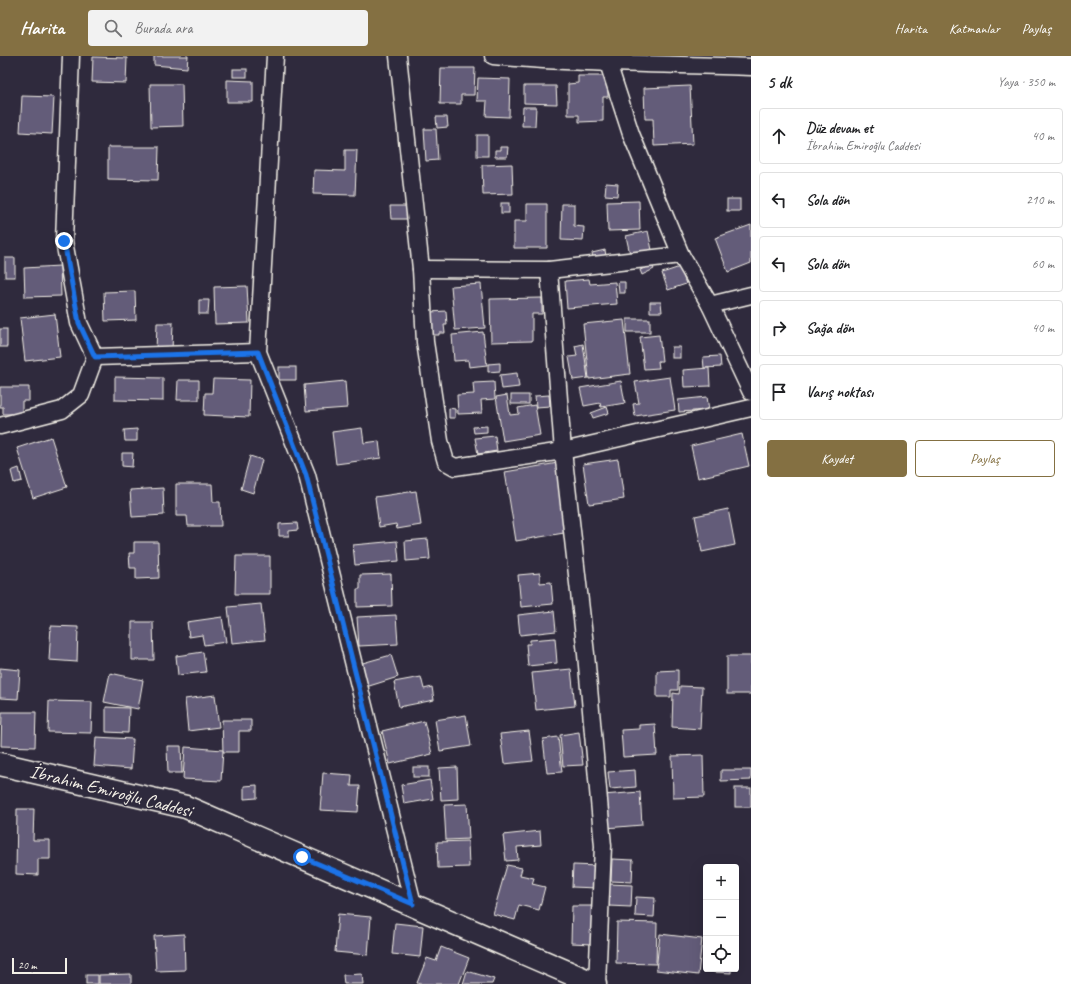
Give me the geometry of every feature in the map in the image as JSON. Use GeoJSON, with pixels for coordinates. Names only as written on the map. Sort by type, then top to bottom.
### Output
{"type":"FeatureCollection","features":[{"type":"Feature","properties":{"kind":"street"},"geometry":{"type":"LineString","coordinates":[[0,426],[62,410],[81,395],[95,357],[79,323],[64,241],[71,56]]}},
{"type":"Feature","properties":{"kind":"street"},"geometry":{"type":"LineString","coordinates":[[275,56],[258,352],[306,475],[413,904]]}},
{"type":"Feature","properties":{"kind":"street"},"geometry":{"type":"LineString","coordinates":[[398,56],[421,269],[425,342],[440,441],[446,462],[455,467],[563,451],[751,408]]}},
{"type":"Feature","properties":{"kind":"street"},"geometry":{"type":"LineString","coordinates":[[493,56],[537,60],[608,63],[751,66]]}},
{"type":"Feature","properties":{"kind":"street"},"geometry":{"type":"LineString","coordinates":[[608,63],[631,134],[681,255],[710,305],[751,392]]}},
{"type":"Feature","properties":{"kind":"street"},"geometry":{"type":"LineString","coordinates":[[421,269],[549,270],[681,255]]}},
{"type":"Feature","properties":{"kind":"street"},"geometry":{"type":"LineString","coordinates":[[549,270],[563,451],[586,654],[603,846],[596,984]]}},
{"type":"Feature","properties":{"kind":"street"},"geometry":{"type":"LineString","coordinates":[[710,305],[751,295]]}},
{"type":"Feature","properties":{"kind":"street"},"geometry":{"type":"LineString","coordinates":[[95,357],[258,352]]}},
{"type":"Feature","properties":{"kind":"street","name":"İbrahim Emiroğlu Caddesi"},"geometry":{"type":"LineString","coordinates":[[0,764],[186,807],[596,984]]}},
{"type":"Feature","properties":{"kind":"building"},"geometry":{"type":"Polygon","coordinates":[[[154,56],[188,56],[187,68],[154,65],[154,56]]]}},
{"type":"Feature","properties":{"kind":"building"},"geometry":{"type":"Polygon","coordinates":[[[93,57],[127,58],[126,83],[92,82],[93,57]]]}},
{"type":"Feature","properties":{"kind":"building"},"geometry":{"type":"Polygon","coordinates":[[[441,68],[475,68],[474,95],[461,95],[461,104],[440,104],[441,68]]]}},
{"type":"Feature","properties":{"kind":"building"},"geometry":{"type":"Polygon","coordinates":[[[233,69],[247,69],[247,77],[233,77],[233,69]]]}},
{"type":"Feature","properties":{"kind":"building"},"geometry":{"type":"Polygon","coordinates":[[[578,76],[608,76],[608,97],[603,97],[603,121],[579,122],[579,115],[568,115],[568,84],[578,83],[578,76]]]}},
{"type":"Feature","properties":{"kind":"building"},"geometry":{"type":"Polygon","coordinates":[[[478,78],[510,79],[509,117],[486,116],[487,101],[477,101],[478,78]]]}},
{"type":"Feature","properties":{"kind":"building"},"geometry":{"type":"Polygon","coordinates":[[[227,80],[253,81],[253,102],[227,102],[227,80]]]}},
{"type":"Feature","properties":{"kind":"building"},"geometry":{"type":"Polygon","coordinates":[[[150,84],[182,84],[183,126],[151,127],[150,84]]]}},
{"type":"Feature","properties":{"kind":"building"},"geometry":{"type":"Polygon","coordinates":[[[524,86],[556,86],[557,104],[524,103],[524,86]]]}},
{"type":"Feature","properties":{"kind":"building"},"geometry":{"type":"Polygon","coordinates":[[[690,86],[693,144],[654,146],[653,119],[645,119],[644,88],[690,86]]]}},
{"type":"Feature","properties":{"kind":"building"},"geometry":{"type":"Polygon","coordinates":[[[22,96],[54,97],[52,134],[20,132],[22,96]]]}},
{"type":"Feature","properties":{"kind":"building"},"geometry":{"type":"Polygon","coordinates":[[[523,107],[536,107],[535,126],[522,126],[523,107]]]}},
{"type":"Feature","properties":{"kind":"building"},"geometry":{"type":"Polygon","coordinates":[[[436,117],[447,117],[448,127],[437,128],[436,117]]]}},
{"type":"Feature","properties":{"kind":"building"},"geometry":{"type":"Polygon","coordinates":[[[424,129],[436,129],[438,160],[426,161],[424,129]]]}},
{"type":"Feature","properties":{"kind":"building"},"geometry":{"type":"Polygon","coordinates":[[[477,135],[488,135],[488,156],[477,156],[477,135]]]}},
{"type":"Feature","properties":{"kind":"building"},"geometry":{"type":"Polygon","coordinates":[[[108,147],[159,147],[158,180],[108,179],[108,147]]]}},
{"type":"Feature","properties":{"kind":"building"},"geometry":{"type":"Polygon","coordinates":[[[500,147],[508,147],[507,157],[495,157],[495,150],[500,150],[500,147]]]}},
{"type":"Feature","properties":{"kind":"building"},"geometry":{"type":"Polygon","coordinates":[[[345,150],[357,150],[355,195],[313,194],[314,170],[345,171],[345,150]]]}},
{"type":"Feature","properties":{"kind":"building"},"geometry":{"type":"Polygon","coordinates":[[[512,164],[513,194],[483,195],[482,165],[512,164]]]}},
{"type":"Feature","properties":{"kind":"building"},"geometry":{"type":"Polygon","coordinates":[[[606,183],[618,184],[617,196],[605,195],[606,183]]]}},
{"type":"Feature","properties":{"kind":"building"},"geometry":{"type":"Polygon","coordinates":[[[727,199],[740,199],[740,211],[727,211],[727,199]]]}},
{"type":"Feature","properties":{"kind":"building"},"geometry":{"type":"Polygon","coordinates":[[[639,201],[640,230],[608,231],[607,202],[639,201]]]}},
{"type":"Feature","properties":{"kind":"building"},"geometry":{"type":"Polygon","coordinates":[[[501,203],[509,203],[509,213],[501,213],[501,203]]]}},
{"type":"Feature","properties":{"kind":"building"},"geometry":{"type":"Polygon","coordinates":[[[527,204],[547,204],[547,248],[514,248],[514,221],[527,221],[527,204]]]}},
{"type":"Feature","properties":{"kind":"building"},"geometry":{"type":"Polygon","coordinates":[[[562,204],[574,204],[574,226],[584,227],[583,241],[561,240],[562,204]]]}},
{"type":"Feature","properties":{"kind":"building"},"geometry":{"type":"Polygon","coordinates":[[[390,206],[408,206],[408,219],[391,219],[390,206]]]}},
{"type":"Feature","properties":{"kind":"building"},"geometry":{"type":"Polygon","coordinates":[[[751,225],[751,263],[728,272],[715,238],[751,225]]]}},
{"type":"Feature","properties":{"kind":"building"},"geometry":{"type":"Polygon","coordinates":[[[648,231],[652,250],[630,254],[626,236],[648,231]]]}},
{"type":"Feature","properties":{"kind":"building"},"geometry":{"type":"Polygon","coordinates":[[[605,250],[606,256],[593,259],[592,253],[605,250]]]}},
{"type":"Feature","properties":{"kind":"building"},"geometry":{"type":"Polygon","coordinates":[[[5,258],[15,258],[15,277],[5,277],[5,258]]]}},
{"type":"Feature","properties":{"kind":"building"},"geometry":{"type":"Polygon","coordinates":[[[652,265],[654,269],[642,275],[640,270],[652,265]]]}},
{"type":"Feature","properties":{"kind":"building"},"geometry":{"type":"Polygon","coordinates":[[[60,266],[61,296],[25,297],[24,268],[60,266]]]}},
{"type":"Feature","properties":{"kind":"building"},"geometry":{"type":"Polygon","coordinates":[[[680,267],[686,284],[668,290],[662,273],[680,267]]]}},
{"type":"Feature","properties":{"kind":"building"},"geometry":{"type":"Polygon","coordinates":[[[589,279],[590,284],[615,282],[617,304],[567,308],[565,281],[589,279]]]}},
{"type":"Feature","properties":{"kind":"building"},"geometry":{"type":"Polygon","coordinates":[[[618,282],[625,282],[625,293],[619,293],[618,282]]]}},
{"type":"Feature","properties":{"kind":"building"},"geometry":{"type":"Polygon","coordinates":[[[481,284],[485,328],[455,330],[451,286],[481,284]]]}},
{"type":"Feature","properties":{"kind":"building"},"geometry":{"type":"Polygon","coordinates":[[[247,286],[249,323],[215,324],[214,287],[247,286]]]}},
{"type":"Feature","properties":{"kind":"building"},"geometry":{"type":"Polygon","coordinates":[[[135,291],[136,320],[105,321],[104,292],[135,291]]]}},
{"type":"Feature","properties":{"kind":"building"},"geometry":{"type":"Polygon","coordinates":[[[542,298],[542,314],[532,314],[532,341],[491,342],[490,299],[542,298]]]}},
{"type":"Feature","properties":{"kind":"building"},"geometry":{"type":"Polygon","coordinates":[[[199,300],[209,300],[208,314],[199,314],[199,300]]]}},
{"type":"Feature","properties":{"kind":"building"},"geometry":{"type":"Polygon","coordinates":[[[650,302],[661,302],[662,312],[650,312],[650,302]]]}},
{"type":"Feature","properties":{"kind":"building"},"geometry":{"type":"Polygon","coordinates":[[[446,311],[447,325],[444,325],[445,333],[431,335],[430,312],[446,311]]]}},
{"type":"Feature","properties":{"kind":"building"},"geometry":{"type":"Polygon","coordinates":[[[55,314],[60,357],[25,361],[20,318],[55,314]]]}},
{"type":"Feature","properties":{"kind":"building"},"geometry":{"type":"Polygon","coordinates":[[[627,319],[650,319],[650,332],[627,332],[627,319]]]}},
{"type":"Feature","properties":{"kind":"building"},"geometry":{"type":"Polygon","coordinates":[[[624,320],[630,374],[589,379],[583,324],[624,320]]]}},
{"type":"Feature","properties":{"kind":"building"},"geometry":{"type":"Polygon","coordinates":[[[157,323],[173,323],[172,351],[156,351],[157,323]]]}},
{"type":"Feature","properties":{"kind":"building"},"geometry":{"type":"Polygon","coordinates":[[[0,329],[7,329],[7,347],[0,347],[0,329]]]}},
{"type":"Feature","properties":{"kind":"building"},"geometry":{"type":"Polygon","coordinates":[[[483,332],[487,365],[469,367],[468,360],[454,361],[452,335],[483,332]]]}},
{"type":"Feature","properties":{"kind":"building"},"geometry":{"type":"Polygon","coordinates":[[[659,335],[662,361],[658,361],[659,368],[644,369],[640,337],[659,335]]]}},
{"type":"Feature","properties":{"kind":"building"},"geometry":{"type":"Polygon","coordinates":[[[583,344],[588,378],[573,380],[569,357],[577,356],[575,346],[583,344]]]}},
{"type":"Feature","properties":{"kind":"building"},"geometry":{"type":"Polygon","coordinates":[[[672,347],[680,347],[680,358],[672,358],[672,347]]]}},
{"type":"Feature","properties":{"kind":"building"},"geometry":{"type":"Polygon","coordinates":[[[720,356],[721,367],[704,368],[703,357],[720,356]]]}},
{"type":"Feature","properties":{"kind":"building"},"geometry":{"type":"Polygon","coordinates":[[[500,363],[500,371],[488,372],[488,364],[500,363]]]}},
{"type":"Feature","properties":{"kind":"building"},"geometry":{"type":"Polygon","coordinates":[[[279,367],[296,367],[296,380],[279,380],[279,367]]]}},
{"type":"Feature","properties":{"kind":"building"},"geometry":{"type":"Polygon","coordinates":[[[709,368],[710,386],[684,387],[683,370],[709,368]]]}},
{"type":"Feature","properties":{"kind":"building"},"geometry":{"type":"Polygon","coordinates":[[[517,373],[519,387],[502,389],[500,375],[517,373]]]}},
{"type":"Feature","properties":{"kind":"building"},"geometry":{"type":"Polygon","coordinates":[[[115,377],[163,378],[163,401],[115,400],[115,377]]]}},
{"type":"Feature","properties":{"kind":"building"},"geometry":{"type":"Polygon","coordinates":[[[670,377],[675,410],[635,416],[633,404],[639,403],[635,382],[670,377]]]}},
{"type":"Feature","properties":{"kind":"building"},"geometry":{"type":"Polygon","coordinates":[[[213,379],[250,380],[249,417],[204,415],[205,393],[212,393],[213,379]]]}},
{"type":"Feature","properties":{"kind":"building"},"geometry":{"type":"Polygon","coordinates":[[[178,380],[199,380],[199,400],[177,400],[178,380]]]}},
{"type":"Feature","properties":{"kind":"building"},"geometry":{"type":"Polygon","coordinates":[[[345,381],[347,408],[306,411],[304,385],[345,381]]]}},
{"type":"Feature","properties":{"kind":"building"},"geometry":{"type":"Polygon","coordinates":[[[621,381],[625,403],[601,407],[600,403],[584,406],[580,388],[621,381]]]}},
{"type":"Feature","properties":{"kind":"building"},"geometry":{"type":"Polygon","coordinates":[[[494,382],[495,399],[481,400],[482,413],[458,414],[457,395],[474,394],[473,383],[494,382]]]}},
{"type":"Feature","properties":{"kind":"building"},"geometry":{"type":"Polygon","coordinates":[[[0,387],[29,387],[29,401],[22,401],[22,414],[3,414],[3,407],[0,407],[0,387]]]}},
{"type":"Feature","properties":{"kind":"building"},"geometry":{"type":"Polygon","coordinates":[[[507,395],[510,415],[519,414],[518,408],[535,405],[540,435],[503,441],[496,397],[507,395]]]}},
{"type":"Feature","properties":{"kind":"building"},"geometry":{"type":"Polygon","coordinates":[[[511,395],[529,395],[529,404],[511,404],[511,395]]]}},
{"type":"Feature","properties":{"kind":"building"},"geometry":{"type":"Polygon","coordinates":[[[549,395],[550,406],[536,407],[535,396],[549,395]]]}},
{"type":"Feature","properties":{"kind":"building"},"geometry":{"type":"Polygon","coordinates":[[[707,397],[709,410],[679,412],[678,400],[707,397]]]}},
{"type":"Feature","properties":{"kind":"building"},"geometry":{"type":"Polygon","coordinates":[[[607,407],[609,413],[593,418],[591,413],[607,407]]]}},
{"type":"Feature","properties":{"kind":"building"},"geometry":{"type":"Polygon","coordinates":[[[449,408],[455,409],[455,418],[449,418],[449,408]]]}},
{"type":"Feature","properties":{"kind":"building"},"geometry":{"type":"Polygon","coordinates":[[[487,426],[487,432],[474,433],[473,427],[487,426]]]}},
{"type":"Feature","properties":{"kind":"building"},"geometry":{"type":"Polygon","coordinates":[[[362,428],[364,443],[379,441],[381,458],[336,464],[332,432],[362,428]]]}},
{"type":"Feature","properties":{"kind":"building"},"geometry":{"type":"Polygon","coordinates":[[[137,429],[137,441],[125,441],[124,430],[137,429]]]}},
{"type":"Feature","properties":{"kind":"building"},"geometry":{"type":"Polygon","coordinates":[[[742,434],[749,466],[698,478],[691,446],[742,434]]]}},
{"type":"Feature","properties":{"kind":"building"},"geometry":{"type":"Polygon","coordinates":[[[495,436],[497,451],[478,454],[475,438],[495,436]]]}},
{"type":"Feature","properties":{"kind":"building"},"geometry":{"type":"Polygon","coordinates":[[[51,437],[67,487],[33,498],[17,448],[51,437]]]}},
{"type":"Feature","properties":{"kind":"building"},"geometry":{"type":"Polygon","coordinates":[[[122,453],[133,453],[132,467],[122,466],[122,453]]]}},
{"type":"Feature","properties":{"kind":"building"},"geometry":{"type":"Polygon","coordinates":[[[250,456],[262,460],[253,493],[241,489],[250,456]]]}},
{"type":"Feature","properties":{"kind":"building"},"geometry":{"type":"Polygon","coordinates":[[[618,459],[624,499],[589,504],[583,464],[618,459]]]}},
{"type":"Feature","properties":{"kind":"building"},"geometry":{"type":"Polygon","coordinates":[[[558,463],[570,532],[516,541],[505,472],[558,463]]]}},
{"type":"Feature","properties":{"kind":"building"},"geometry":{"type":"Polygon","coordinates":[[[19,468],[22,481],[14,483],[11,471],[19,468]]]}},
{"type":"Feature","properties":{"kind":"building"},"geometry":{"type":"Polygon","coordinates":[[[176,484],[212,484],[213,502],[220,502],[221,526],[188,526],[187,516],[176,516],[176,484]]]}},
{"type":"Feature","properties":{"kind":"building"},"geometry":{"type":"Polygon","coordinates":[[[163,488],[164,515],[132,517],[130,490],[163,488]]]}},
{"type":"Feature","properties":{"kind":"building"},"geometry":{"type":"Polygon","coordinates":[[[416,491],[421,525],[397,529],[396,524],[379,527],[375,497],[416,491]]]}},
{"type":"Feature","properties":{"kind":"building"},"geometry":{"type":"Polygon","coordinates":[[[728,509],[735,545],[702,552],[695,516],[728,509]]]}},
{"type":"Feature","properties":{"kind":"building"},"geometry":{"type":"Polygon","coordinates":[[[297,523],[298,530],[289,531],[289,536],[279,536],[279,524],[297,523]]]}},
{"type":"Feature","properties":{"kind":"building"},"geometry":{"type":"Polygon","coordinates":[[[428,539],[430,559],[406,561],[405,541],[428,539]]]}},
{"type":"Feature","properties":{"kind":"building"},"geometry":{"type":"Polygon","coordinates":[[[397,541],[399,561],[355,565],[353,545],[397,541]]]}},
{"type":"Feature","properties":{"kind":"building"},"geometry":{"type":"Polygon","coordinates":[[[134,542],[158,542],[159,578],[136,579],[136,568],[130,568],[129,553],[134,553],[134,542]]]}},
{"type":"Feature","properties":{"kind":"building"},"geometry":{"type":"Polygon","coordinates":[[[236,556],[270,556],[270,594],[235,594],[236,556]]]}},
{"type":"Feature","properties":{"kind":"building"},"geometry":{"type":"Polygon","coordinates":[[[540,573],[540,583],[551,582],[553,604],[521,607],[518,575],[540,573]]]}},
{"type":"Feature","properties":{"kind":"building"},"geometry":{"type":"Polygon","coordinates":[[[391,574],[392,606],[357,607],[357,589],[360,589],[360,575],[391,574]]]}},
{"type":"Feature","properties":{"kind":"building"},"geometry":{"type":"Polygon","coordinates":[[[261,604],[265,640],[232,643],[228,607],[261,604]]]}},
{"type":"Feature","properties":{"kind":"building"},"geometry":{"type":"Polygon","coordinates":[[[554,611],[556,631],[520,635],[518,615],[554,611]]]}},
{"type":"Feature","properties":{"kind":"building"},"geometry":{"type":"Polygon","coordinates":[[[396,615],[398,644],[359,646],[357,617],[396,615]]]}},
{"type":"Feature","properties":{"kind":"building"},"geometry":{"type":"Polygon","coordinates":[[[222,617],[226,642],[204,645],[202,635],[189,637],[187,622],[222,617]]]}},
{"type":"Feature","properties":{"kind":"building"},"geometry":{"type":"Polygon","coordinates":[[[132,622],[153,622],[154,660],[132,660],[132,622]]]}},
{"type":"Feature","properties":{"kind":"building"},"geometry":{"type":"Polygon","coordinates":[[[51,626],[78,627],[77,662],[49,660],[51,626]]]}},
{"type":"Feature","properties":{"kind":"building"},"geometry":{"type":"Polygon","coordinates":[[[555,638],[557,663],[528,666],[526,644],[530,644],[530,640],[555,638]]]}},
{"type":"Feature","properties":{"kind":"building"},"geometry":{"type":"Polygon","coordinates":[[[203,652],[206,672],[178,675],[176,656],[203,652]]]}},
{"type":"Feature","properties":{"kind":"building"},"geometry":{"type":"Polygon","coordinates":[[[391,655],[398,677],[366,687],[359,664],[391,655]]]}},
{"type":"Feature","properties":{"kind":"building"},"geometry":{"type":"Polygon","coordinates":[[[727,656],[751,656],[751,694],[727,694],[727,656]]]}},
{"type":"Feature","properties":{"kind":"building"},"geometry":{"type":"Polygon","coordinates":[[[0,668],[20,670],[18,699],[0,698],[0,668]]]}},
{"type":"Feature","properties":{"kind":"building"},"geometry":{"type":"Polygon","coordinates":[[[571,669],[575,706],[536,710],[532,673],[571,669]]]}},
{"type":"Feature","properties":{"kind":"building"},"geometry":{"type":"Polygon","coordinates":[[[678,670],[678,690],[671,690],[671,697],[657,697],[657,671],[678,670]]]}},
{"type":"Feature","properties":{"kind":"building"},"geometry":{"type":"Polygon","coordinates":[[[110,673],[143,680],[138,709],[104,702],[110,673]]]}},
{"type":"Feature","properties":{"kind":"building"},"geometry":{"type":"Polygon","coordinates":[[[421,677],[424,689],[432,687],[434,700],[399,707],[394,682],[421,677]]]}},
{"type":"Feature","properties":{"kind":"building"},"geometry":{"type":"Polygon","coordinates":[[[680,686],[702,687],[700,729],[672,727],[673,693],[679,694],[680,686]]]}},
{"type":"Feature","properties":{"kind":"building"},"geometry":{"type":"Polygon","coordinates":[[[215,695],[219,727],[188,731],[185,699],[215,695]]]}},
{"type":"Feature","properties":{"kind":"building"},"geometry":{"type":"Polygon","coordinates":[[[49,701],[92,702],[91,733],[48,732],[49,701]]]}},
{"type":"Feature","properties":{"kind":"building"},"geometry":{"type":"Polygon","coordinates":[[[106,707],[129,708],[128,733],[106,732],[106,707]]]}},
{"type":"Feature","properties":{"kind":"building"},"geometry":{"type":"Polygon","coordinates":[[[2,712],[36,712],[35,747],[1,746],[2,712]]]}},
{"type":"Feature","properties":{"kind":"building"},"geometry":{"type":"Polygon","coordinates":[[[466,715],[471,746],[440,751],[435,720],[466,715]]]}},
{"type":"Feature","properties":{"kind":"building"},"geometry":{"type":"Polygon","coordinates":[[[222,720],[251,720],[251,731],[239,731],[239,752],[223,752],[222,720]]]}},
{"type":"Feature","properties":{"kind":"building"},"geometry":{"type":"Polygon","coordinates":[[[424,721],[432,754],[390,764],[382,731],[424,721]]]}},
{"type":"Feature","properties":{"kind":"building"},"geometry":{"type":"Polygon","coordinates":[[[655,724],[657,755],[623,757],[621,730],[639,729],[639,725],[655,724]]]}},
{"type":"Feature","properties":{"kind":"building"},"geometry":{"type":"Polygon","coordinates":[[[529,731],[533,761],[504,764],[500,734],[529,731]]]}},
{"type":"Feature","properties":{"kind":"building"},"geometry":{"type":"Polygon","coordinates":[[[579,732],[583,765],[563,766],[560,735],[579,732]]]}},
{"type":"Feature","properties":{"kind":"building"},"geometry":{"type":"Polygon","coordinates":[[[96,737],[133,739],[131,769],[94,766],[96,737]]]}},
{"type":"Feature","properties":{"kind":"building"},"geometry":{"type":"Polygon","coordinates":[[[558,737],[562,772],[547,773],[543,739],[558,737]]]}},
{"type":"Feature","properties":{"kind":"building"},"geometry":{"type":"Polygon","coordinates":[[[167,746],[181,746],[182,773],[168,773],[167,746]]]}},
{"type":"Feature","properties":{"kind":"building"},"geometry":{"type":"Polygon","coordinates":[[[185,747],[223,750],[221,781],[183,779],[185,747]]]}},
{"type":"Feature","properties":{"kind":"building"},"geometry":{"type":"Polygon","coordinates":[[[703,755],[704,797],[673,798],[672,756],[703,755]]]}},
{"type":"Feature","properties":{"kind":"building"},"geometry":{"type":"Polygon","coordinates":[[[413,767],[429,767],[429,777],[413,777],[413,767]]]}},
{"type":"Feature","properties":{"kind":"building"},"geometry":{"type":"Polygon","coordinates":[[[457,767],[458,799],[441,800],[439,768],[457,767]]]}},
{"type":"Feature","properties":{"kind":"building"},"geometry":{"type":"Polygon","coordinates":[[[635,770],[636,787],[610,789],[608,772],[635,770]]]}},
{"type":"Feature","properties":{"kind":"building"},"geometry":{"type":"Polygon","coordinates":[[[721,770],[751,770],[751,780],[721,781],[721,770]]]}},
{"type":"Feature","properties":{"kind":"building"},"geometry":{"type":"Polygon","coordinates":[[[323,773],[352,775],[351,786],[360,786],[358,812],[320,810],[323,773]]]}},
{"type":"Feature","properties":{"kind":"building"},"geometry":{"type":"Polygon","coordinates":[[[430,780],[433,799],[404,804],[401,785],[430,780]]]}},
{"type":"Feature","properties":{"kind":"building"},"geometry":{"type":"Polygon","coordinates":[[[257,785],[257,798],[244,799],[244,786],[257,785]]]}},
{"type":"Feature","properties":{"kind":"building"},"geometry":{"type":"Polygon","coordinates":[[[735,788],[751,788],[751,807],[735,807],[735,788]]]}},
{"type":"Feature","properties":{"kind":"building"},"geometry":{"type":"Polygon","coordinates":[[[640,792],[642,825],[606,828],[603,795],[640,792]]]}},
{"type":"Feature","properties":{"kind":"building"},"geometry":{"type":"Polygon","coordinates":[[[467,804],[469,839],[446,840],[444,805],[467,804]]]}},
{"type":"Feature","properties":{"kind":"building"},"geometry":{"type":"Polygon","coordinates":[[[17,809],[34,809],[33,840],[50,840],[50,859],[38,859],[38,875],[16,874],[17,809]]]}},
{"type":"Feature","properties":{"kind":"building"},"geometry":{"type":"Polygon","coordinates":[[[540,831],[541,845],[517,847],[518,860],[506,861],[503,835],[540,831]]]}},
{"type":"Feature","properties":{"kind":"building"},"geometry":{"type":"Polygon","coordinates":[[[468,841],[469,867],[438,868],[437,842],[468,841]]]}},
{"type":"Feature","properties":{"kind":"building"},"geometry":{"type":"Polygon","coordinates":[[[612,859],[633,860],[632,882],[611,881],[612,859]]]}},
{"type":"Feature","properties":{"kind":"building"},"geometry":{"type":"Polygon","coordinates":[[[507,865],[522,868],[520,875],[534,878],[532,884],[545,887],[539,910],[519,905],[515,920],[493,914],[507,865]]]}},
{"type":"Feature","properties":{"kind":"building"},"geometry":{"type":"Polygon","coordinates":[[[573,865],[598,866],[597,888],[572,887],[573,865]]]}},
{"type":"Feature","properties":{"kind":"building"},"geometry":{"type":"Polygon","coordinates":[[[609,884],[632,885],[631,907],[608,906],[609,884]]]}},
{"type":"Feature","properties":{"kind":"building"},"geometry":{"type":"Polygon","coordinates":[[[636,897],[655,898],[654,917],[635,916],[636,897]]]}},
{"type":"Feature","properties":{"kind":"building"},"geometry":{"type":"Polygon","coordinates":[[[572,906],[593,906],[592,944],[571,943],[572,906]]]}},
{"type":"Feature","properties":{"kind":"building"},"geometry":{"type":"Polygon","coordinates":[[[338,914],[371,917],[368,955],[335,952],[338,914]]]}},
{"type":"Feature","properties":{"kind":"building"},"geometry":{"type":"Polygon","coordinates":[[[617,922],[657,923],[656,964],[616,963],[617,922]]]}},
{"type":"Feature","properties":{"kind":"building"},"geometry":{"type":"Polygon","coordinates":[[[395,923],[423,926],[420,957],[392,954],[395,923]]]}},
{"type":"Feature","properties":{"kind":"building"},"geometry":{"type":"Polygon","coordinates":[[[184,934],[185,970],[156,971],[154,936],[184,934]]]}},
{"type":"Feature","properties":{"kind":"building"},"geometry":{"type":"Polygon","coordinates":[[[660,934],[702,939],[698,975],[656,970],[660,934]]]}},
{"type":"Feature","properties":{"kind":"building"},"geometry":{"type":"Polygon","coordinates":[[[441,947],[469,958],[459,984],[417,983],[427,958],[436,961],[441,947]]]}},
{"type":"Feature","properties":{"kind":"building"},"geometry":{"type":"Polygon","coordinates":[[[467,971],[494,979],[492,984],[463,984],[467,971]]]}},
{"type":"Feature","properties":{"kind":"building"},"geometry":{"type":"Polygon","coordinates":[[[131,974],[131,984],[99,984],[99,975],[131,974]]]}},
{"type":"Feature","properties":{"kind":"building"},"geometry":{"type":"Polygon","coordinates":[[[362,974],[363,984],[344,984],[343,975],[362,974]]]}},
{"type":"Feature","properties":{"kind":"building"},"geometry":{"type":"Polygon","coordinates":[[[86,975],[98,975],[98,984],[86,984],[86,975]]]}},
{"type":"Feature","properties":{"kind":"route"},"geometry":{"type":"LineString","coordinates":[[64,241],[79,323],[95,357],[258,352],[306,475],[413,904],[302,857]]}}]}
